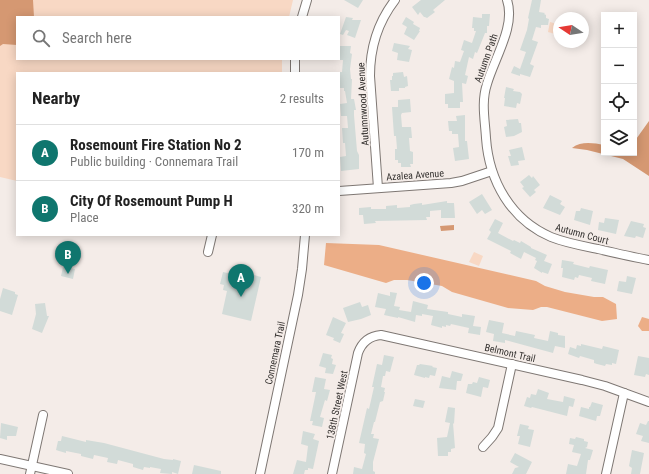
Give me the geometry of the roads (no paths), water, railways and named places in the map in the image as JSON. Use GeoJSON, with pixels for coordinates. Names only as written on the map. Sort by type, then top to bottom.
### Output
{"type":"FeatureCollection","features":[{"type":"Feature","properties":{"kind":"street"},"geometry":{"type":"LineString","coordinates":[[302,16],[307,0]]}},
{"type":"Feature","properties":{"kind":"street","name":"Autumnwood Avenue"},"geometry":{"type":"LineString","coordinates":[[378,188],[370,62],[375,37],[395,0]]}},
{"type":"Feature","properties":{"kind":"street","name":"Autumn Path"},"geometry":{"type":"LineString","coordinates":[[492,171],[487,148],[484,98],[487,83],[508,26],[509,12],[507,0]]}},
{"type":"Feature","properties":{"kind":"street"},"geometry":{"type":"LineString","coordinates":[[295,60],[295,72]]}},
{"type":"Feature","properties":{"kind":"street","name":"Azalea Avenue"},"geometry":{"type":"LineString","coordinates":[[340,191],[456,182],[492,171]]}},
{"type":"Feature","properties":{"kind":"street","name":"Autumn Court"},"geometry":{"type":"LineString","coordinates":[[492,171],[496,182],[508,203],[521,217],[540,230],[562,241],[649,260]]}},
{"type":"Feature","properties":{"kind":"street"},"geometry":{"type":"LineString","coordinates":[[208,252],[212,236]]}},
{"type":"Feature","properties":{"kind":"street","name":"Connemara Trail"},"geometry":{"type":"LineString","coordinates":[[260,474],[298,295],[305,236]]}},
{"type":"Feature","properties":{"kind":"street","name":"Belmont Trail"},"geometry":{"type":"LineString","coordinates":[[365,341],[372,336],[382,336],[592,382],[649,402]]}},
{"type":"Feature","properties":{"kind":"street","name":"138th Street West"},"geometry":{"type":"LineString","coordinates":[[332,474],[358,353],[361,345],[365,341]]}},
{"type":"Feature","properties":{"kind":"street"},"geometry":{"type":"LineString","coordinates":[[483,447],[498,428],[512,364]]}},
{"type":"Feature","properties":{"kind":"street"},"geometry":{"type":"LineString","coordinates":[[606,474],[624,393]]}},
{"type":"Feature","properties":{"kind":"street"},"geometry":{"type":"LineString","coordinates":[[31,470],[43,414]]}},
{"type":"Feature","properties":{"kind":"street"},"geometry":{"type":"LineString","coordinates":[[0,459],[31,470],[68,474]]}},
{"type":"Feature","properties":{"kind":"place","name":"City Of Rosemount Pump H"},"geometry":{"type":"Point","coordinates":[68,274]}},
{"type":"Feature","properties":{"kind":"place","name":"Rosemount Fire Station No 2"},"geometry":{"type":"Point","coordinates":[241,297]}}]}
